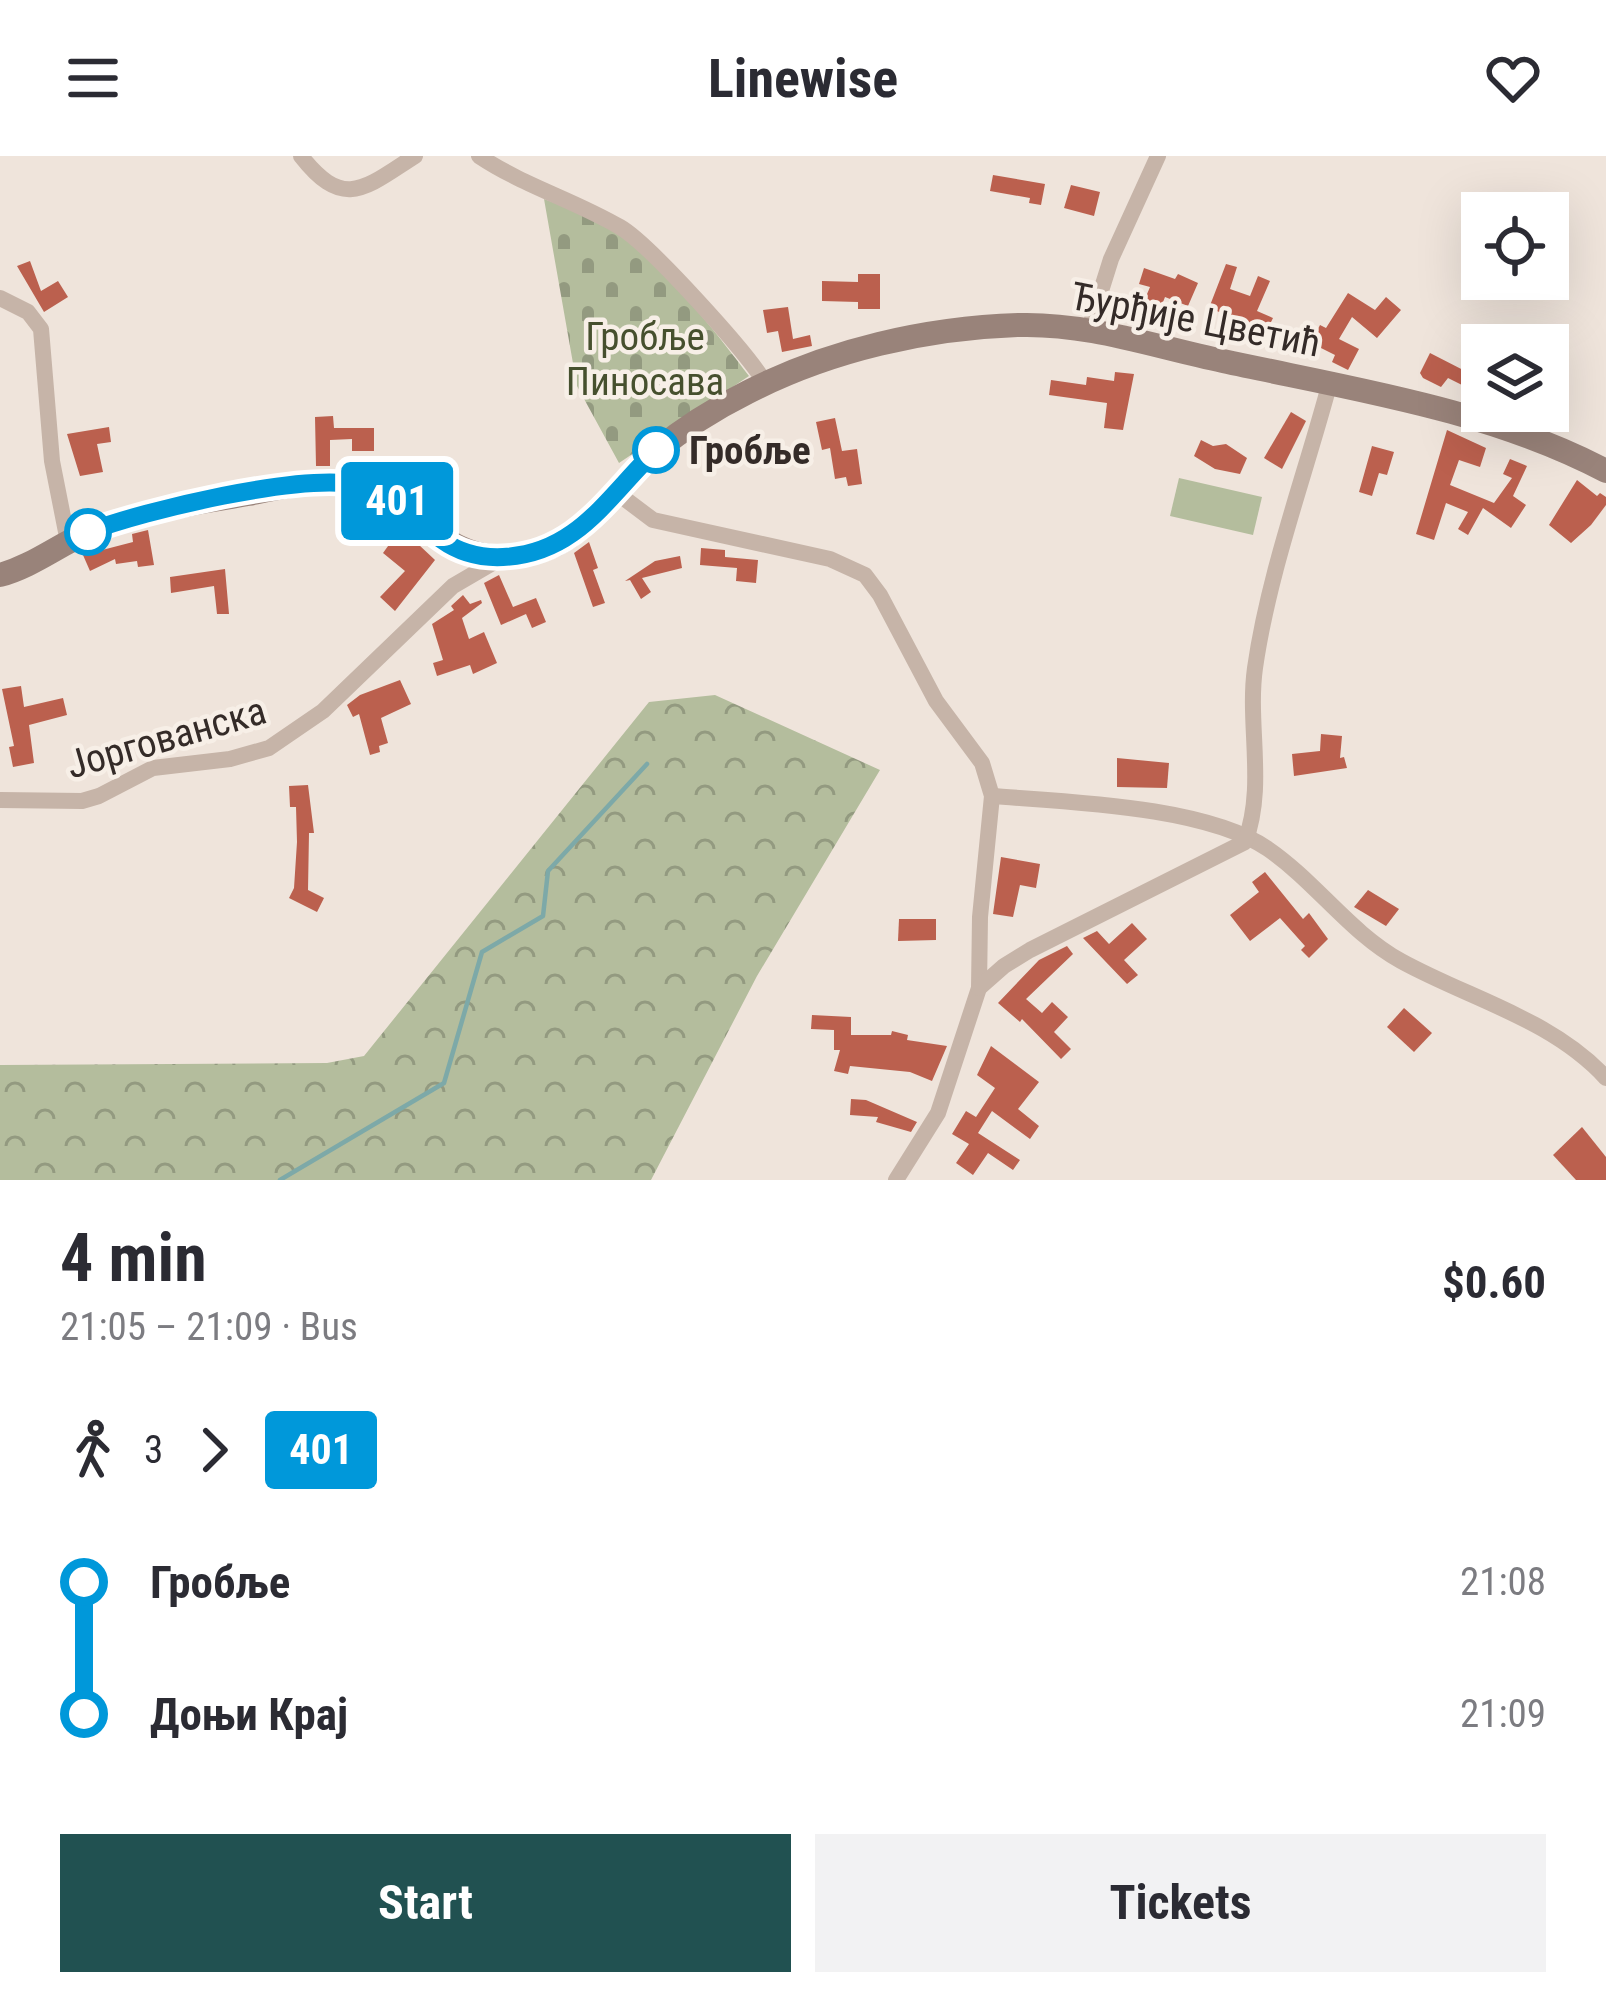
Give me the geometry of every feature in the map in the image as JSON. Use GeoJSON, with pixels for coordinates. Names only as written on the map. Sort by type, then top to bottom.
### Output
{"type":"FeatureCollection","features":[{"type":"Feature","properties":{"kind":"street"},"geometry":{"type":"LineString","coordinates":[[301,156],[321,180],[344,191],[358,190],[415,156]]}},
{"type":"Feature","properties":{"kind":"street"},"geometry":{"type":"LineString","coordinates":[[479,156],[509,176],[625,230],[765,383]]}},
{"type":"Feature","properties":{"kind":"street"},"geometry":{"type":"LineString","coordinates":[[1089,329],[1112,259],[1158,156]]}},
{"type":"Feature","properties":{"kind":"street"},"geometry":{"type":"LineString","coordinates":[[0,298],[28,312],[41,329],[52,461],[68,542]]}},
{"type":"Feature","properties":{"kind":"street","name":"Ђурђије Цветић"},"geometry":{"type":"LineString","coordinates":[[0,575],[35,563],[68,542],[149,512],[326,482],[385,494],[454,547],[481,556],[554,547],[588,524],[656,450],[765,383],[826,360],[920,335],[1017,326],[1089,329],[1330,382],[1482,422],[1606,470]]}},
{"type":"Feature","properties":{"kind":"street"},"geometry":{"type":"LineString","coordinates":[[979,988],[1004,966],[1228,853],[1247,837],[1256,763],[1255,671],[1330,382]]}},
{"type":"Feature","properties":{"kind":"street"},"geometry":{"type":"LineString","coordinates":[[617,493],[644,517],[663,524],[830,559],[865,574],[936,701],[973,746],[992,796],[979,988],[938,1113],[896,1180]]}},
{"type":"Feature","properties":{"kind":"street","name":"Јоргованска"},"geometry":{"type":"LineString","coordinates":[[0,800],[82,801],[152,768],[230,759],[269,748],[323,711],[453,586],[501,557]]}},
{"type":"Feature","properties":{"kind":"street"},"geometry":{"type":"LineString","coordinates":[[992,796],[1146,812],[1226,828],[1247,837],[1289,864],[1369,940],[1395,958],[1558,1036],[1606,1078]]}},
{"type":"Feature","properties":{"kind":"street"},"geometry":{"type":"LineString","coordinates":[[978,951],[1004,966]]}},
{"type":"Feature","properties":{"kind":"green space","name":"Гробље Пиносава"},"geometry":{"type":"Polygon","coordinates":[[[544,199],[597,220],[640,251],[699,312],[749,376],[619,463],[577,386],[544,199]]]}},
{"type":"Feature","properties":{"kind":"green space"},"geometry":{"type":"Polygon","coordinates":[[[1179,478],[1262,497],[1253,535],[1170,516],[1179,478]]]}},
{"type":"Feature","properties":{"kind":"green space"},"geometry":{"type":"Polygon","coordinates":[[[715,695],[880,770],[757,976],[651,1180],[0,1180],[0,1065],[327,1063],[364,1056],[649,702],[715,695]]]}},
{"type":"Feature","properties":{"kind":"building"},"geometry":{"type":"Polygon","coordinates":[[[993,175],[1045,184],[1041,205],[1029,203],[1030,198],[990,191],[993,175]]]}},
{"type":"Feature","properties":{"kind":"building"},"geometry":{"type":"Polygon","coordinates":[[[1071,185],[1100,192],[1094,216],[1064,208],[1071,185]]]}},
{"type":"Feature","properties":{"kind":"building"},"geometry":{"type":"Polygon","coordinates":[[[30,261],[41,291],[58,281],[68,297],[44,312],[17,266],[30,261]]]}},
{"type":"Feature","properties":{"kind":"building"},"geometry":{"type":"Polygon","coordinates":[[[1226,264],[1237,267],[1230,289],[1250,296],[1258,276],[1270,281],[1257,311],[1273,318],[1268,328],[1252,321],[1242,345],[1231,340],[1240,320],[1209,308],[1226,264]]]}},
{"type":"Feature","properties":{"kind":"building"},"geometry":{"type":"Polygon","coordinates":[[[1144,268],[1198,283],[1188,306],[1165,297],[1154,325],[1137,318],[1150,287],[1139,284],[1144,268]]]}},
{"type":"Feature","properties":{"kind":"building"},"geometry":{"type":"Polygon","coordinates":[[[858,274],[880,274],[880,309],[858,309],[858,302],[822,301],[822,281],[858,282],[858,274]]]}},
{"type":"Feature","properties":{"kind":"building"},"geometry":{"type":"Polygon","coordinates":[[[1348,293],[1375,310],[1386,297],[1401,310],[1377,338],[1352,317],[1339,339],[1359,349],[1348,370],[1332,362],[1335,355],[1311,343],[1348,293]]]}},
{"type":"Feature","properties":{"kind":"building"},"geometry":{"type":"Polygon","coordinates":[[[788,307],[793,339],[810,335],[812,346],[782,352],[778,331],[767,333],[763,310],[788,307]]]}},
{"type":"Feature","properties":{"kind":"building"},"geometry":{"type":"Polygon","coordinates":[[[1430,353],[1461,369],[1461,384],[1448,378],[1441,387],[1420,373],[1430,353]]]}},
{"type":"Feature","properties":{"kind":"building"},"geometry":{"type":"Polygon","coordinates":[[[1115,372],[1134,374],[1123,430],[1104,428],[1107,403],[1049,395],[1051,380],[1086,385],[1087,377],[1114,381],[1115,372]]]}},
{"type":"Feature","properties":{"kind":"building"},"geometry":{"type":"Polygon","coordinates":[[[1291,412],[1306,421],[1282,469],[1264,458],[1291,412]]]}},
{"type":"Feature","properties":{"kind":"building"},"geometry":{"type":"Polygon","coordinates":[[[333,416],[334,428],[374,428],[374,451],[352,451],[352,439],[330,440],[330,466],[316,466],[315,417],[333,416]]]}},
{"type":"Feature","properties":{"kind":"building"},"geometry":{"type":"Polygon","coordinates":[[[835,418],[842,451],[857,449],[862,484],[848,486],[846,477],[835,479],[830,448],[822,450],[816,422],[835,418]]]}},
{"type":"Feature","properties":{"kind":"building"},"geometry":{"type":"Polygon","coordinates":[[[109,427],[111,442],[97,444],[103,472],[80,476],[67,434],[109,427]]]}},
{"type":"Feature","properties":{"kind":"building"},"geometry":{"type":"Polygon","coordinates":[[[1447,430],[1486,448],[1480,467],[1459,460],[1450,485],[1494,503],[1512,478],[1503,474],[1510,459],[1527,466],[1513,496],[1526,505],[1511,528],[1483,508],[1468,535],[1458,529],[1468,512],[1446,503],[1434,540],[1416,534],[1447,430]]]}},
{"type":"Feature","properties":{"kind":"building"},"geometry":{"type":"Polygon","coordinates":[[[1201,440],[1213,446],[1226,444],[1247,458],[1240,474],[1215,469],[1194,456],[1201,440]]]}},
{"type":"Feature","properties":{"kind":"building"},"geometry":{"type":"Polygon","coordinates":[[[1372,446],[1394,452],[1387,475],[1379,473],[1372,496],[1359,492],[1372,446]]]}},
{"type":"Feature","properties":{"kind":"building"},"geometry":{"type":"Polygon","coordinates":[[[1577,480],[1597,496],[1606,497],[1606,505],[1571,543],[1549,525],[1577,480]]]}},
{"type":"Feature","properties":{"kind":"building"},"geometry":{"type":"Polygon","coordinates":[[[401,528],[435,560],[395,611],[380,597],[405,571],[383,553],[401,528]]]}},
{"type":"Feature","properties":{"kind":"building"},"geometry":{"type":"Polygon","coordinates":[[[148,530],[154,565],[116,564],[115,559],[90,571],[83,555],[133,542],[132,534],[148,530]]]}},
{"type":"Feature","properties":{"kind":"building"},"geometry":{"type":"Polygon","coordinates":[[[589,542],[605,603],[593,607],[574,553],[589,542]]]}},
{"type":"Feature","properties":{"kind":"building"},"geometry":{"type":"Polygon","coordinates":[[[701,548],[725,550],[725,557],[758,560],[756,583],[736,581],[737,568],[700,565],[701,548]]]}},
{"type":"Feature","properties":{"kind":"building"},"geometry":{"type":"Polygon","coordinates":[[[680,556],[682,568],[642,578],[651,592],[641,599],[630,580],[625,581],[655,561],[680,556]]]}},
{"type":"Feature","properties":{"kind":"building"},"geometry":{"type":"Polygon","coordinates":[[[225,569],[229,614],[217,614],[214,586],[171,593],[170,577],[225,569]]]}},
{"type":"Feature","properties":{"kind":"building"},"geometry":{"type":"Polygon","coordinates":[[[499,575],[513,607],[536,598],[546,622],[532,628],[526,614],[501,625],[484,583],[499,575]]]}},
{"type":"Feature","properties":{"kind":"building"},"geometry":{"type":"Polygon","coordinates":[[[463,595],[470,604],[482,603],[462,618],[469,639],[484,632],[497,663],[473,674],[470,665],[437,676],[433,663],[443,660],[432,624],[454,610],[451,606],[463,595]]]}},
{"type":"Feature","properties":{"kind":"building"},"geometry":{"type":"Polygon","coordinates":[[[400,680],[411,704],[381,718],[388,743],[370,755],[359,714],[353,717],[347,705],[400,680]]]}},
{"type":"Feature","properties":{"kind":"building"},"geometry":{"type":"Polygon","coordinates":[[[21,686],[24,707],[63,698],[67,715],[29,725],[34,763],[13,767],[9,747],[14,746],[2,689],[21,686]]]}},
{"type":"Feature","properties":{"kind":"building"},"geometry":{"type":"Polygon","coordinates":[[[1321,734],[1342,736],[1340,758],[1344,757],[1347,768],[1294,776],[1292,754],[1320,751],[1321,734]]]}},
{"type":"Feature","properties":{"kind":"building"},"geometry":{"type":"Polygon","coordinates":[[[1117,758],[1169,763],[1167,788],[1117,787],[1117,758]]]}},
{"type":"Feature","properties":{"kind":"building"},"geometry":{"type":"Polygon","coordinates":[[[308,785],[314,833],[309,833],[308,890],[324,898],[317,912],[289,898],[297,842],[296,807],[290,807],[289,786],[308,785]]]}},
{"type":"Feature","properties":{"kind":"building"},"geometry":{"type":"Polygon","coordinates":[[[1001,857],[1040,864],[1036,888],[1020,885],[1013,917],[993,914],[1001,857]]]}},
{"type":"Feature","properties":{"kind":"building"},"geometry":{"type":"Polygon","coordinates":[[[1265,872],[1303,919],[1309,913],[1328,939],[1309,958],[1301,950],[1305,946],[1280,918],[1250,941],[1230,915],[1259,892],[1252,882],[1265,872]]]}},
{"type":"Feature","properties":{"kind":"building"},"geometry":{"type":"Polygon","coordinates":[[[1368,890],[1399,909],[1386,926],[1354,907],[1368,890]]]}},
{"type":"Feature","properties":{"kind":"building"},"geometry":{"type":"Polygon","coordinates":[[[899,919],[936,919],[936,940],[898,941],[899,919]]]}},
{"type":"Feature","properties":{"kind":"building"},"geometry":{"type":"Polygon","coordinates":[[[1132,923],[1147,939],[1124,960],[1138,975],[1127,984],[1083,938],[1097,931],[1109,944],[1132,923]]]}},
{"type":"Feature","properties":{"kind":"building"},"geometry":{"type":"Polygon","coordinates":[[[1067,946],[1073,954],[1026,999],[1042,1013],[1052,1002],[1068,1017],[1054,1032],[1071,1049],[1061,1059],[1022,1019],[1020,1022],[998,1003],[1039,960],[1067,946]]]}},
{"type":"Feature","properties":{"kind":"building"},"geometry":{"type":"Polygon","coordinates":[[[1404,1008],[1432,1033],[1414,1052],[1387,1027],[1404,1008]]]}},
{"type":"Feature","properties":{"kind":"building"},"geometry":{"type":"Polygon","coordinates":[[[812,1015],[851,1017],[851,1035],[891,1035],[892,1031],[908,1035],[907,1040],[947,1046],[932,1081],[910,1072],[850,1066],[848,1074],[834,1071],[840,1050],[834,1050],[834,1030],[811,1029],[812,1015]]]}},
{"type":"Feature","properties":{"kind":"building"},"geometry":{"type":"Polygon","coordinates":[[[991,1046],[1039,1082],[1018,1109],[1039,1126],[1030,1139],[992,1111],[978,1133],[1020,1160],[1013,1170],[988,1153],[973,1175],[956,1163],[969,1144],[952,1134],[966,1111],[976,1117],[995,1088],[977,1075],[991,1046]]]}},
{"type":"Feature","properties":{"kind":"building"},"geometry":{"type":"Polygon","coordinates":[[[851,1099],[866,1100],[917,1122],[911,1132],[876,1122],[878,1117],[850,1115],[851,1099]]]}},
{"type":"Feature","properties":{"kind":"building"},"geometry":{"type":"Polygon","coordinates":[[[1582,1127],[1606,1157],[1606,1180],[1576,1180],[1553,1155],[1582,1127]]]}},
{"type":"Feature","properties":{"kind":"waterway"},"geometry":{"type":"LineString","coordinates":[[280,1180],[444,1083],[482,952],[543,916],[548,871],[647,764]]}},
{"type":"Feature","properties":{"kind":"bus line","name":"401"},"geometry":{"type":"LineString","coordinates":[[88,532],[169,508],[326,482],[385,494],[443,541],[468,553],[518,556],[572,537],[656,450]]}},
{"type":"Feature","properties":{"kind":"place","name":"Гробље"},"geometry":{"type":"Point","coordinates":[656,450]}}]}
